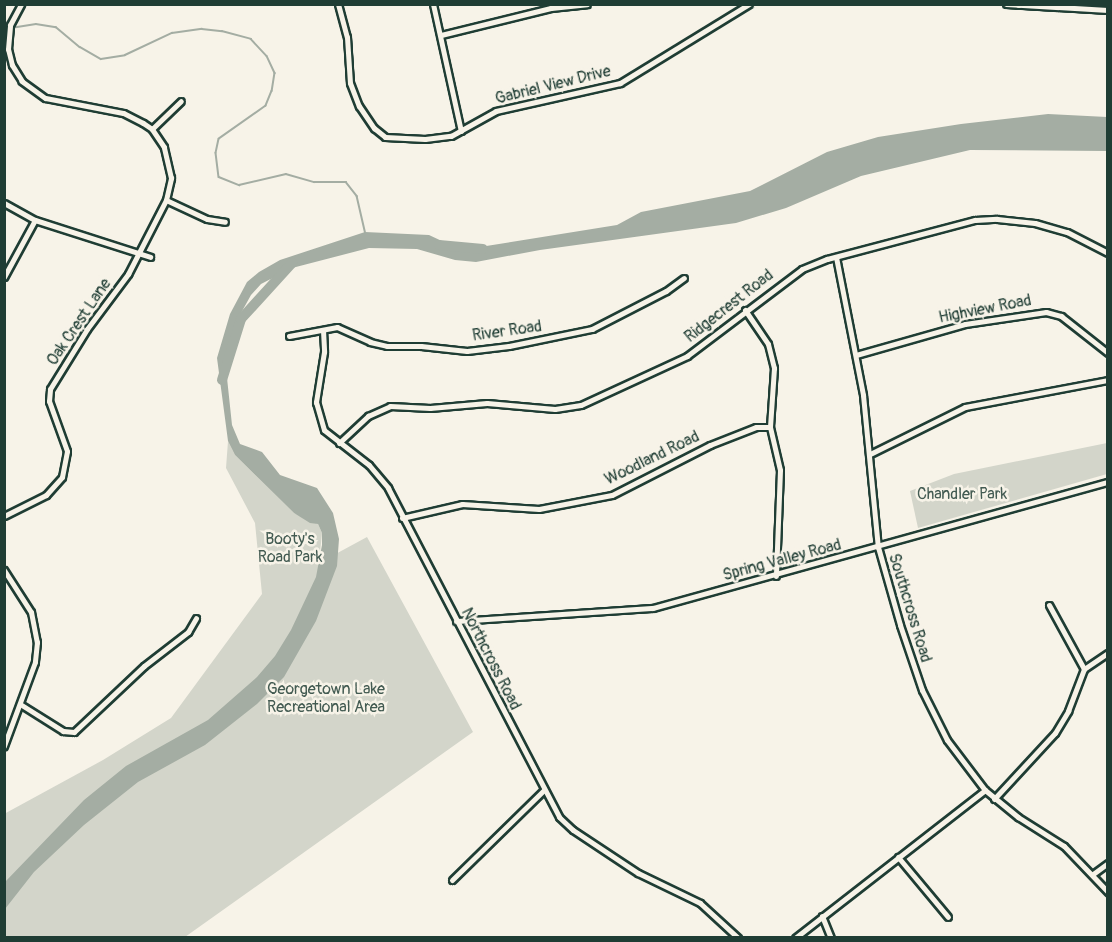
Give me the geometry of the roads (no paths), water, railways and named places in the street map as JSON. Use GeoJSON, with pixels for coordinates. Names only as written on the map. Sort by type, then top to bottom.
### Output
{"type":"FeatureCollection","features":[{"type":"Feature","properties":{"kind":"street"},"geometry":{"type":"LineString","coordinates":[[21,4],[12,18],[8,39],[9,57],[16,73],[36,94],[53,101],[123,113],[152,129],[181,101]]}},
{"type":"Feature","properties":{"kind":"street","name":"Gabriel View Drive"},"geometry":{"type":"LineString","coordinates":[[338,4],[347,40],[350,83],[359,106],[377,132],[389,138],[426,139],[451,136],[496,111],[620,82],[749,4]]}},
{"type":"Feature","properties":{"kind":"street"},"geometry":{"type":"LineString","coordinates":[[433,4],[461,131]]}},
{"type":"Feature","properties":{"kind":"street"},"geometry":{"type":"LineString","coordinates":[[441,35],[551,8],[587,4]]}},
{"type":"Feature","properties":{"kind":"street"},"geometry":{"type":"LineString","coordinates":[[1006,4],[1107,10]]}},
{"type":"Feature","properties":{"kind":"street","name":"Oak Crest Lane"},"geometry":{"type":"LineString","coordinates":[[4,516],[46,495],[62,477],[68,451],[50,401],[50,390],[87,329],[100,315],[140,252],[166,200],[170,167],[164,147],[152,129]]}},
{"type":"Feature","properties":{"kind":"street"},"geometry":{"type":"LineString","coordinates":[[166,200],[207,219],[225,222]]}},
{"type":"Feature","properties":{"kind":"street"},"geometry":{"type":"LineString","coordinates":[[4,203],[35,220],[150,257]]}},
{"type":"Feature","properties":{"kind":"street"},"geometry":{"type":"LineString","coordinates":[[4,277],[35,220]]}},
{"type":"Feature","properties":{"kind":"street","name":"Ridgecrest Road"},"geometry":{"type":"LineString","coordinates":[[339,443],[368,416],[390,406],[430,408],[487,403],[560,409],[581,405],[687,356],[802,269],[836,257],[975,220],[1017,220],[1067,232],[1107,254]]}},
{"type":"Feature","properties":{"kind":"street","name":"Southcross Road"},"geometry":{"type":"LineString","coordinates":[[836,257],[856,355],[870,454],[878,547],[900,625],[922,690],[952,748],[985,790],[1018,817],[1064,846],[1093,874],[1107,892]]}},
{"type":"Feature","properties":{"kind":"street","name":"River Road"},"geometry":{"type":"LineString","coordinates":[[289,336],[337,327],[370,342],[387,346],[421,346],[467,351],[509,346],[592,329],[666,291],[684,278]]}},
{"type":"Feature","properties":{"kind":"street"},"geometry":{"type":"LineString","coordinates":[[745,310],[773,355],[770,427],[780,470],[776,576]]}},
{"type":"Feature","properties":{"kind":"street","name":"Highview Road"},"geometry":{"type":"LineString","coordinates":[[856,355],[965,324],[1046,312],[1061,316],[1107,353]]}},
{"type":"Feature","properties":{"kind":"street","name":"Northcross Road"},"geometry":{"type":"LineString","coordinates":[[323,330],[324,352],[316,402],[324,429],[369,465],[381,478],[559,817],[573,830],[650,880],[700,903],[738,938]]}},
{"type":"Feature","properties":{"kind":"street"},"geometry":{"type":"LineString","coordinates":[[870,454],[965,407],[1107,380]]}},
{"type":"Feature","properties":{"kind":"street","name":"Woodland Road"},"geometry":{"type":"LineString","coordinates":[[402,518],[462,504],[539,509],[612,495],[710,445],[756,428],[770,427]]}},
{"type":"Feature","properties":{"kind":"street","name":"Spring Valley Road"},"geometry":{"type":"LineString","coordinates":[[456,621],[653,608],[776,576],[1107,482]]}},
{"type":"Feature","properties":{"kind":"street"},"geometry":{"type":"LineString","coordinates":[[4,570],[28,607],[36,632],[35,662],[4,746]]}},
{"type":"Feature","properties":{"kind":"street"},"geometry":{"type":"LineString","coordinates":[[1049,605],[1084,669]]}},
{"type":"Feature","properties":{"kind":"street"},"geometry":{"type":"LineString","coordinates":[[20,704],[63,731],[74,732],[144,666],[188,632],[195,618]]}},
{"type":"Feature","properties":{"kind":"street"},"geometry":{"type":"LineString","coordinates":[[994,799],[1055,733],[1068,711],[1084,669],[1107,652]]}},
{"type":"Feature","properties":{"kind":"street"},"geometry":{"type":"LineString","coordinates":[[452,880],[544,790]]}},
{"type":"Feature","properties":{"kind":"street"},"geometry":{"type":"LineString","coordinates":[[795,938],[985,790]]}},
{"type":"Feature","properties":{"kind":"street"},"geometry":{"type":"LineString","coordinates":[[898,857],[948,917]]}},
{"type":"Feature","properties":{"kind":"street"},"geometry":{"type":"LineString","coordinates":[[1093,874],[1107,863]]}},
{"type":"Feature","properties":{"kind":"street"},"geometry":{"type":"LineString","coordinates":[[822,916],[831,938]]}},
{"type":"Feature","properties":{"kind":"waterway"},"geometry":{"type":"LineString","coordinates":[[11,28],[36,24],[56,27],[80,47],[101,59],[125,55],[172,33],[202,29],[222,31],[251,39],[267,56],[275,73],[272,91],[266,106],[219,139],[216,153],[219,177],[239,185],[286,174],[314,182],[346,182],[357,196],[365,232]]}},
{"type":"Feature","properties":{"kind":"waterway"},"geometry":{"type":"LineString","coordinates":[[439,245],[483,249]]}},
{"type":"Feature","properties":{"kind":"waterway"},"geometry":{"type":"LineString","coordinates":[[222,380],[241,319],[292,263]]}},
{"type":"Feature","properties":{"kind":"park label","name":"Chandler Park"},"geometry":{"type":"Point","coordinates":[962,494]}},
{"type":"Feature","properties":{"kind":"park label","name":"Booty's Road Park"},"geometry":{"type":"Point","coordinates":[290,548]}},
{"type":"Feature","properties":{"kind":"park label","name":"Georgetown Lake Recreational Area"},"geometry":{"type":"Point","coordinates":[326,698]}}]}
